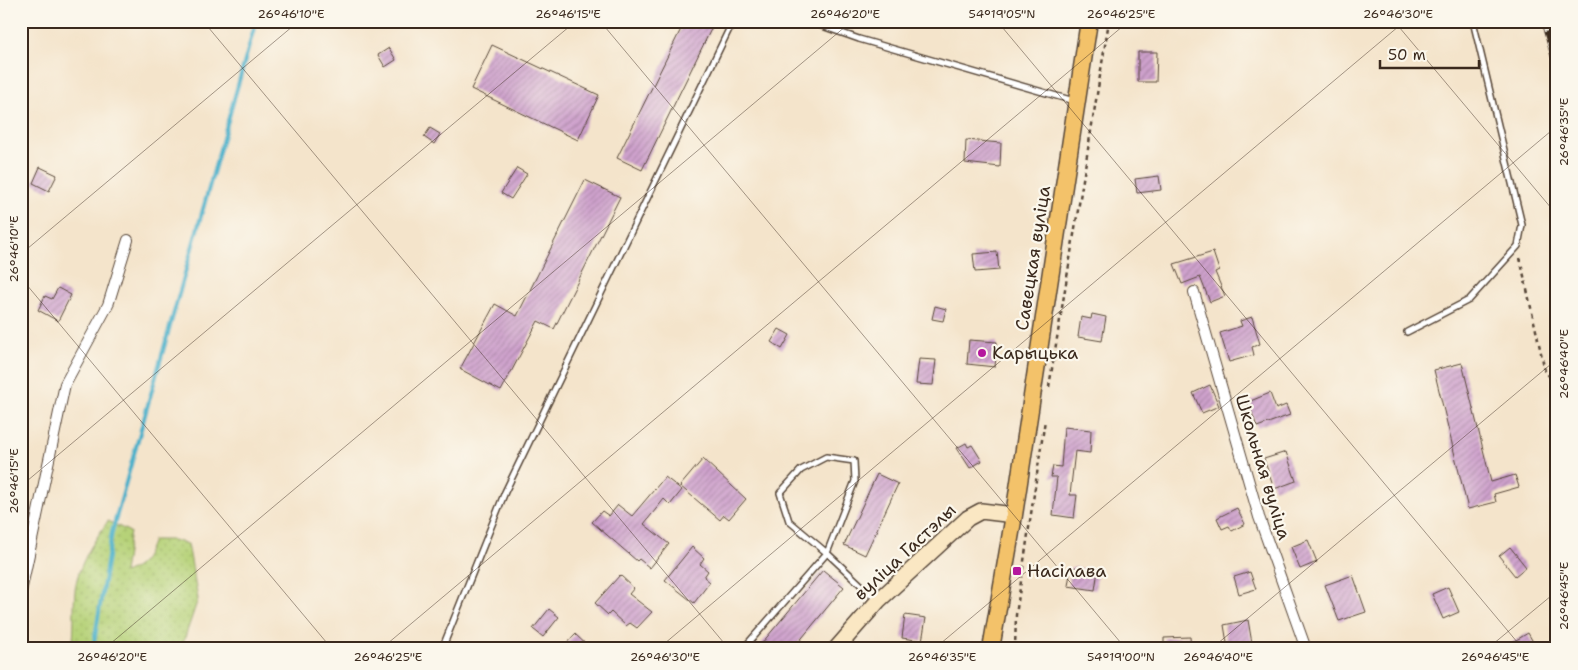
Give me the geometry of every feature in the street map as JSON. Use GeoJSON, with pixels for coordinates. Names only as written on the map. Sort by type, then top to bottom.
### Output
{"type":"FeatureCollection","features":[{"type":"Feature","properties":{"kind":"main road","name":"Савецкая вуліца"},"geometry":{"type":"LineString","coordinates":[[991,649],[1014,515],[1089,21]]}},
{"type":"Feature","properties":{"kind":"street"},"geometry":{"type":"LineString","coordinates":[[21,592],[65,384],[108,305],[128,240]]}},
{"type":"Feature","properties":{"kind":"street","name":"Школьная вуліца"},"geometry":{"type":"LineString","coordinates":[[1194,292],[1259,517],[1306,649]]}},
{"type":"Feature","properties":{"kind":"street","name":"вуліца Гастэлы"},"geometry":{"type":"LineString","coordinates":[[836,649],[878,601],[968,518],[981,511],[1014,515]]}},
{"type":"Feature","properties":{"kind":"lane"},"geometry":{"type":"LineString","coordinates":[[442,649],[505,492],[733,21]]}},
{"type":"Feature","properties":{"kind":"lane"},"geometry":{"type":"LineString","coordinates":[[808,21],[859,39],[1077,102]]}},
{"type":"Feature","properties":{"kind":"lane"},"geometry":{"type":"LineString","coordinates":[[1407,332],[1469,300],[1518,246],[1522,225],[1473,21]]}},
{"type":"Feature","properties":{"kind":"lane"},"geometry":{"type":"LineString","coordinates":[[743,649],[828,553],[855,481],[854,461],[826,457],[801,470],[780,493],[789,521],[828,553],[878,601]]}},
{"type":"Feature","properties":{"kind":"path"},"geometry":{"type":"LineString","coordinates":[[1048,394],[1109,21]]}},
{"type":"Feature","properties":{"kind":"path"},"geometry":{"type":"LineString","coordinates":[[1518,246],[1545,371],[1557,386]]}},
{"type":"Feature","properties":{"kind":"path"},"geometry":{"type":"LineString","coordinates":[[1015,649],[1016,615],[1045,413]]}},
{"type":"Feature","properties":{"kind":"green space"},"geometry":{"type":"Polygon","coordinates":[[[108,521],[130,532],[124,573],[143,561],[153,540],[173,540],[188,544],[198,599],[181,649],[72,649],[76,582],[92,545],[108,521]]]}},
{"type":"Feature","properties":{"kind":"building"},"geometry":{"type":"Polygon","coordinates":[[[685,21],[715,21],[642,170],[617,158],[685,21]]]}},
{"type":"Feature","properties":{"kind":"building"},"geometry":{"type":"Polygon","coordinates":[[[492,45],[599,95],[578,140],[471,89],[492,45]]]}},
{"type":"Feature","properties":{"kind":"building"},"geometry":{"type":"Polygon","coordinates":[[[389,48],[396,60],[385,67],[378,55],[389,48]]]}},
{"type":"Feature","properties":{"kind":"building"},"geometry":{"type":"Polygon","coordinates":[[[1138,52],[1157,52],[1156,82],[1138,82],[1138,52]]]}},
{"type":"Feature","properties":{"kind":"building"},"geometry":{"type":"Polygon","coordinates":[[[430,128],[440,134],[434,144],[424,137],[430,128]]]}},
{"type":"Feature","properties":{"kind":"building"},"geometry":{"type":"Polygon","coordinates":[[[966,140],[1001,143],[1000,167],[965,163],[966,140]]]}},
{"type":"Feature","properties":{"kind":"building"},"geometry":{"type":"Polygon","coordinates":[[[40,167],[57,175],[49,191],[33,183],[40,167]]]}},
{"type":"Feature","properties":{"kind":"building"},"geometry":{"type":"Polygon","coordinates":[[[517,168],[527,174],[511,199],[501,193],[517,168]]]}},
{"type":"Feature","properties":{"kind":"building"},"geometry":{"type":"Polygon","coordinates":[[[1159,176],[1161,190],[1137,193],[1135,179],[1159,176]]]}},
{"type":"Feature","properties":{"kind":"building"},"geometry":{"type":"Polygon","coordinates":[[[585,180],[620,197],[554,329],[538,321],[501,391],[460,369],[495,304],[517,316],[585,180]]]}},
{"type":"Feature","properties":{"kind":"building"},"geometry":{"type":"Polygon","coordinates":[[[997,252],[999,270],[975,272],[973,254],[997,252]]]}},
{"type":"Feature","properties":{"kind":"building"},"geometry":{"type":"Polygon","coordinates":[[[1213,252],[1219,270],[1215,272],[1225,296],[1210,302],[1200,277],[1182,284],[1174,264],[1213,252]]]}},
{"type":"Feature","properties":{"kind":"building"},"geometry":{"type":"Polygon","coordinates":[[[58,288],[71,295],[58,321],[38,310],[45,296],[52,299],[58,288]]]}},
{"type":"Feature","properties":{"kind":"building"},"geometry":{"type":"Polygon","coordinates":[[[935,306],[946,309],[943,321],[932,319],[935,306]]]}},
{"type":"Feature","properties":{"kind":"building"},"geometry":{"type":"Polygon","coordinates":[[[1092,314],[1106,317],[1102,341],[1078,337],[1081,317],[1091,319],[1092,314]]]}},
{"type":"Feature","properties":{"kind":"building"},"geometry":{"type":"Polygon","coordinates":[[[1252,317],[1260,344],[1252,347],[1254,355],[1229,362],[1220,333],[1242,326],[1240,321],[1252,317]]]}},
{"type":"Feature","properties":{"kind":"building"},"geometry":{"type":"Polygon","coordinates":[[[779,329],[790,335],[782,349],[771,342],[779,329]]]}},
{"type":"Feature","properties":{"kind":"building","name":"Карыцька"},"geometry":{"type":"Polygon","coordinates":[[[969,340],[997,342],[995,367],[967,364],[969,340]]]}},
{"type":"Feature","properties":{"kind":"building"},"geometry":{"type":"Polygon","coordinates":[[[919,359],[936,360],[933,385],[916,384],[919,359]]]}},
{"type":"Feature","properties":{"kind":"building"},"geometry":{"type":"Polygon","coordinates":[[[1462,363],[1491,482],[1515,475],[1519,487],[1494,494],[1496,502],[1468,509],[1434,370],[1462,363]]]}},
{"type":"Feature","properties":{"kind":"building"},"geometry":{"type":"Polygon","coordinates":[[[1210,385],[1219,406],[1202,413],[1193,393],[1210,385]]]}},
{"type":"Feature","properties":{"kind":"building"},"geometry":{"type":"Polygon","coordinates":[[[1270,393],[1276,409],[1286,405],[1290,415],[1257,427],[1248,402],[1270,393]]]}},
{"type":"Feature","properties":{"kind":"building"},"geometry":{"type":"Polygon","coordinates":[[[1064,427],[1091,430],[1090,453],[1075,451],[1070,495],[1077,495],[1074,518],[1053,515],[1057,477],[1051,477],[1053,466],[1061,467],[1064,427]]]}},
{"type":"Feature","properties":{"kind":"building"},"geometry":{"type":"Polygon","coordinates":[[[966,443],[968,447],[972,445],[982,461],[970,468],[957,448],[966,443]]]}},
{"type":"Feature","properties":{"kind":"building"},"geometry":{"type":"Polygon","coordinates":[[[1286,452],[1296,481],[1274,489],[1264,459],[1286,452]]]}},
{"type":"Feature","properties":{"kind":"building"},"geometry":{"type":"Polygon","coordinates":[[[703,459],[746,499],[729,519],[724,515],[720,520],[680,486],[703,459]]]}},
{"type":"Feature","properties":{"kind":"building"},"geometry":{"type":"Polygon","coordinates":[[[877,474],[898,484],[865,555],[844,545],[877,474]]]}},
{"type":"Feature","properties":{"kind":"building"},"geometry":{"type":"Polygon","coordinates":[[[665,477],[682,490],[670,505],[664,499],[644,524],[669,544],[650,568],[639,559],[637,561],[592,522],[602,511],[609,516],[618,505],[632,516],[665,477]]]}},
{"type":"Feature","properties":{"kind":"building"},"geometry":{"type":"Polygon","coordinates":[[[1237,508],[1245,524],[1232,531],[1229,526],[1222,529],[1217,518],[1237,508]]]}},
{"type":"Feature","properties":{"kind":"building"},"geometry":{"type":"Polygon","coordinates":[[[1308,540],[1317,562],[1300,569],[1291,547],[1308,540]]]}},
{"type":"Feature","properties":{"kind":"building"},"geometry":{"type":"Polygon","coordinates":[[[692,547],[704,558],[700,564],[708,571],[704,577],[710,582],[694,603],[665,580],[692,547]]]}},
{"type":"Feature","properties":{"kind":"building"},"geometry":{"type":"Polygon","coordinates":[[[1510,547],[1526,567],[1515,576],[1499,556],[1510,547]]]}},
{"type":"Feature","properties":{"kind":"building"},"geometry":{"type":"Polygon","coordinates":[[[1071,567],[1098,570],[1095,590],[1068,586],[1071,567]]]}},
{"type":"Feature","properties":{"kind":"building"},"geometry":{"type":"Polygon","coordinates":[[[823,570],[844,587],[793,649],[757,649],[823,570]]]}},
{"type":"Feature","properties":{"kind":"building"},"geometry":{"type":"Polygon","coordinates":[[[1250,572],[1256,589],[1239,594],[1234,577],[1250,572]]]}},
{"type":"Feature","properties":{"kind":"building"},"geometry":{"type":"Polygon","coordinates":[[[620,575],[634,588],[629,594],[652,612],[637,628],[630,623],[626,626],[611,612],[608,615],[595,603],[620,575]]]}},
{"type":"Feature","properties":{"kind":"building"},"geometry":{"type":"Polygon","coordinates":[[[1353,575],[1366,612],[1339,621],[1325,585],[1353,575]]]}},
{"type":"Feature","properties":{"kind":"building"},"geometry":{"type":"Polygon","coordinates":[[[1448,587],[1459,612],[1443,619],[1432,594],[1448,587]]]}},
{"type":"Feature","properties":{"kind":"building"},"geometry":{"type":"Polygon","coordinates":[[[549,609],[559,617],[543,637],[533,629],[549,609]]]}},
{"type":"Feature","properties":{"kind":"building"},"geometry":{"type":"Polygon","coordinates":[[[905,615],[926,618],[922,641],[902,638],[905,615]]]}},
{"type":"Feature","properties":{"kind":"building"},"geometry":{"type":"Polygon","coordinates":[[[1248,620],[1253,649],[1228,649],[1224,625],[1248,620]]]}},
{"type":"Feature","properties":{"kind":"building"},"geometry":{"type":"Polygon","coordinates":[[[1528,633],[1537,649],[1501,649],[1528,633]]]}},
{"type":"Feature","properties":{"kind":"building"},"geometry":{"type":"Polygon","coordinates":[[[575,634],[591,649],[561,649],[575,634]]]}},
{"type":"Feature","properties":{"kind":"building"},"geometry":{"type":"Polygon","coordinates":[[[1190,637],[1191,649],[1164,649],[1164,638],[1190,637]]]}},
{"type":"Feature","properties":{"kind":"waterway"},"geometry":{"type":"LineString","coordinates":[[93,649],[112,532],[256,21]]}},
{"type":"Feature","properties":{"kind":"railway"},"geometry":{"type":"LineString","coordinates":[[1543,21],[1557,69]]}},
{"type":"Feature","properties":{"kind":"railway"},"geometry":{"type":"LineString","coordinates":[[1553,21],[1557,34]]}},
{"type":"Feature","properties":{"kind":"place","name":"Карыцька"},"geometry":{"type":"Point","coordinates":[982,353]}},
{"type":"Feature","properties":{"kind":"place","name":"Насілава"},"geometry":{"type":"Point","coordinates":[1017,571]}}]}
